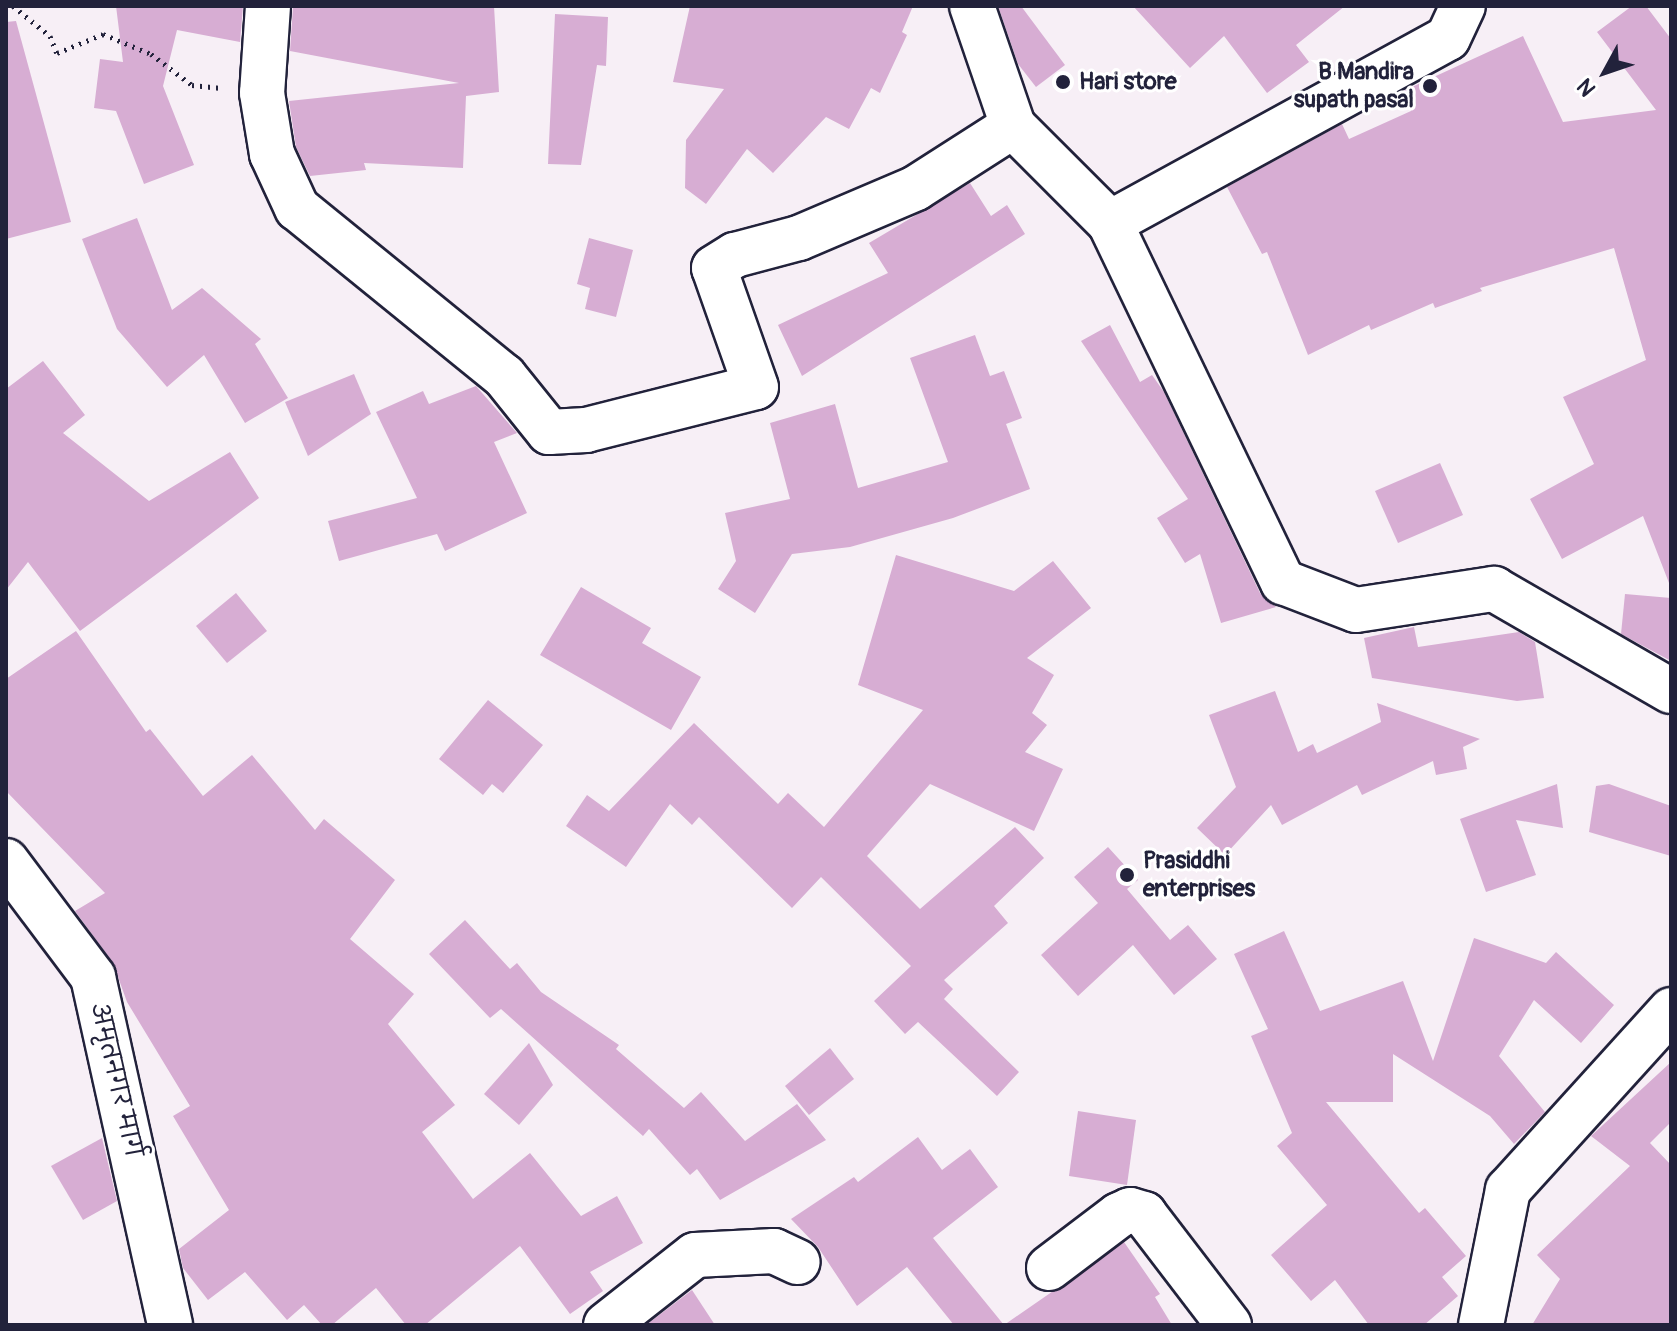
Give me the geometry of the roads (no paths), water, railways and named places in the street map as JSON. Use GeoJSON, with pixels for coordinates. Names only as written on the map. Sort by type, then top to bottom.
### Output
{"type":"FeatureCollection","features":[{"type":"Feature","properties":{"kind":"street"},"geometry":{"type":"LineString","coordinates":[[268,6],[262,93],[272,154],[297,208],[504,376],[549,432],[586,430],[756,387],[714,268],[735,255],[799,238],[916,188],[1013,126]]}},
{"type":"Feature","properties":{"kind":"street"},"geometry":{"type":"LineString","coordinates":[[1110,223],[1448,38],[1463,6]]}},
{"type":"Feature","properties":{"kind":"street"},"geometry":{"type":"LineString","coordinates":[[977,19],[1013,126],[1110,223],[1283,582],[1356,610],[1494,589],[1671,691]]}},
{"type":"Feature","properties":{"kind":"street","name":"अमृतनगर मार्ग"},"geometry":{"type":"LineString","coordinates":[[6,861],[93,977],[170,1325]]}},
{"type":"Feature","properties":{"kind":"street"},"geometry":{"type":"LineString","coordinates":[[1481,1325],[1508,1190],[1671,1010]]}},
{"type":"Feature","properties":{"kind":"street"},"geometry":{"type":"LineString","coordinates":[[1049,1268],[1119,1215],[1130,1210],[1144,1214],[1229,1325]]}},
{"type":"Feature","properties":{"kind":"street"},"geometry":{"type":"LineString","coordinates":[[606,1325],[695,1255],[774,1251],[798,1262]]}},
{"type":"Feature","properties":{"kind":"place","name":"Hari store"},"geometry":{"type":"Point","coordinates":[1063,82]}},
{"type":"Feature","properties":{"kind":"place","name":"B Mandira supath pasal"},"geometry":{"type":"Point","coordinates":[1430,86]}},
{"type":"Feature","properties":{"kind":"place","name":"Prasiddhi enterprises"},"geometry":{"type":"Point","coordinates":[1127,875]}}]}
